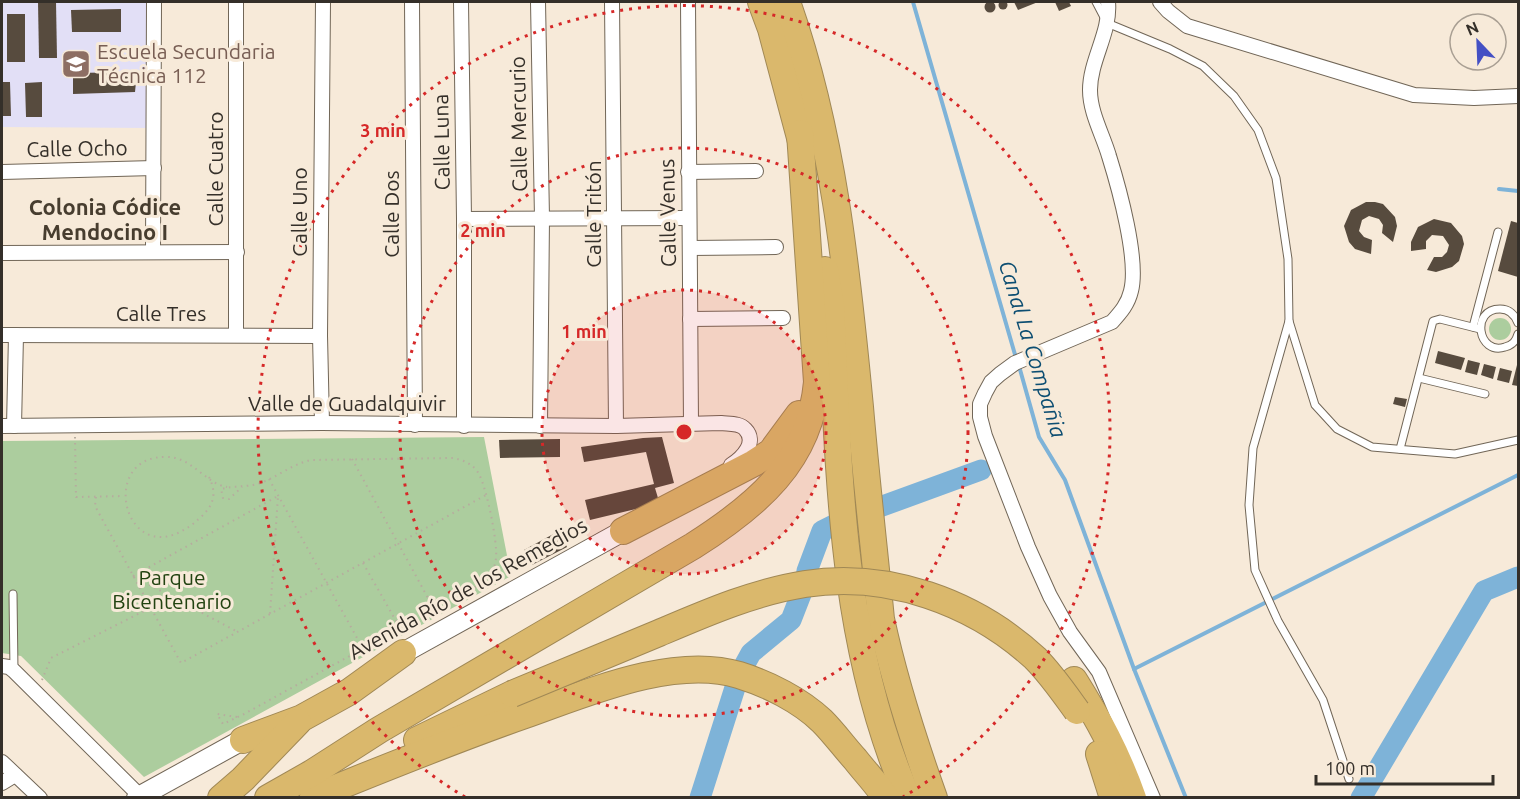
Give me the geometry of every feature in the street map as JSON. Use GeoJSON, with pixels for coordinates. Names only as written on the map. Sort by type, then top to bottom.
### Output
{"type":"FeatureCollection","features":[{"type":"Feature","properties":{"kind":"highway"},"geometry":{"type":"LineString","coordinates":[[761,2],[800,133],[831,305],[844,531],[857,625],[868,676],[896,770],[908,798]]}},
{"type":"Feature","properties":{"kind":"highway"},"geometry":{"type":"LineString","coordinates":[[787,2],[822,128],[832,174],[849,292],[871,526],[884,629],[892,667],[918,754],[934,798]]}},
{"type":"Feature","properties":{"kind":"highway"},"geometry":{"type":"LineString","coordinates":[[312,789],[380,730],[722,528],[773,484],[804,436],[815,406],[816,360],[800,133]]}},
{"type":"Feature","properties":{"kind":"highway"},"geometry":{"type":"LineString","coordinates":[[623,531],[698,494],[754,464],[771,452],[800,414],[816,360]]}},
{"type":"Feature","properties":{"kind":"highway"},"geometry":{"type":"LineString","coordinates":[[312,789],[436,730],[512,686],[706,599],[756,581],[796,572],[842,567],[890,572],[937,583],[980,600],[1029,634],[1074,680],[1103,727],[1133,798]]}},
{"type":"Feature","properties":{"kind":"highway"},"geometry":{"type":"LineString","coordinates":[[512,686],[757,595],[806,584],[854,581],[898,587],[950,602],[978,616],[1036,659],[1077,711],[1100,757],[1113,798]]}},
{"type":"Feature","properties":{"kind":"highway"},"geometry":{"type":"LineString","coordinates":[[220,798],[243,779],[302,718],[349,692],[401,641]]}},
{"type":"Feature","properties":{"kind":"highway"},"geometry":{"type":"LineString","coordinates":[[268,798],[312,789],[571,699],[639,678],[671,671],[702,669],[739,675],[779,691],[821,720],[886,798]]}},
{"type":"Feature","properties":{"kind":"highway"},"geometry":{"type":"LineString","coordinates":[[240,728],[302,718]]}},
{"type":"Feature","properties":{"kind":"highway"},"geometry":{"type":"LineString","coordinates":[[918,754],[944,798]]}},
{"type":"Feature","properties":{"kind":"street"},"geometry":{"type":"LineString","coordinates":[[153,252],[154,2]]}},
{"type":"Feature","properties":{"kind":"street","name":"Calle Cuatro"},"geometry":{"type":"LineString","coordinates":[[236,2],[236,335]]}},
{"type":"Feature","properties":{"kind":"street","name":"Calle Uno"},"geometry":{"type":"LineString","coordinates":[[322,423],[323,2]]}},
{"type":"Feature","properties":{"kind":"street","name":"Calle Dos"},"geometry":{"type":"LineString","coordinates":[[412,2],[415,425]]}},
{"type":"Feature","properties":{"kind":"street","name":"Calle Luna"},"geometry":{"type":"LineString","coordinates":[[462,2],[464,426]]}},
{"type":"Feature","properties":{"kind":"street","name":"Calle Mercurio"},"geometry":{"type":"LineString","coordinates":[[538,2],[542,218],[540,426]]}},
{"type":"Feature","properties":{"kind":"street","name":"Calle Tritón"},"geometry":{"type":"LineString","coordinates":[[612,2],[616,426]]}},
{"type":"Feature","properties":{"kind":"street","name":"Calle Venus"},"geometry":{"type":"LineString","coordinates":[[688,2],[691,424]]}},
{"type":"Feature","properties":{"kind":"street"},"geometry":{"type":"LineString","coordinates":[[1108,2],[1107,23],[1096,57],[1090,90],[1094,113],[1109,156],[1125,220],[1131,258],[1131,290],[1124,309],[1112,321],[1015,363],[991,382],[980,404],[980,417],[985,436],[1028,547],[1050,596],[1070,632],[1099,672],[1153,798]]}},
{"type":"Feature","properties":{"kind":"street"},"geometry":{"type":"LineString","coordinates":[[1160,2],[1168,12],[1187,26],[1414,95],[1473,98],[1518,96]]}},
{"type":"Feature","properties":{"kind":"street","name":"Calle Ocho"},"geometry":{"type":"LineString","coordinates":[[2,172],[154,168]]}},
{"type":"Feature","properties":{"kind":"street"},"geometry":{"type":"LineString","coordinates":[[688,172],[756,171]]}},
{"type":"Feature","properties":{"kind":"street"},"geometry":{"type":"LineString","coordinates":[[464,219],[689,218]]}},
{"type":"Feature","properties":{"kind":"street"},"geometry":{"type":"LineString","coordinates":[[690,248],[776,247]]}},
{"type":"Feature","properties":{"kind":"street"},"geometry":{"type":"LineString","coordinates":[[2,253],[237,252]]}},
{"type":"Feature","properties":{"kind":"street"},"geometry":{"type":"LineString","coordinates":[[690,319],[783,318]]}},
{"type":"Feature","properties":{"kind":"street","name":"Calle Tres"},"geometry":{"type":"LineString","coordinates":[[2,335],[321,336]]}},
{"type":"Feature","properties":{"kind":"street"},"geometry":{"type":"LineString","coordinates":[[8,426],[16,335]]}},
{"type":"Feature","properties":{"kind":"street","name":"Valle de Guadalquivir"},"geometry":{"type":"LineString","coordinates":[[8,426],[322,423],[464,426],[691,424]]}},
{"type":"Feature","properties":{"kind":"street","name":"Avenida Río de los Remedios"},"geometry":{"type":"LineString","coordinates":[[139,797],[240,728],[401,641],[623,531],[735,463],[749,445],[750,437],[745,428],[736,425],[691,424]]}},
{"type":"Feature","properties":{"kind":"street"},"geometry":{"type":"LineString","coordinates":[[8,668],[37,693],[139,797]]}},
{"type":"Feature","properties":{"kind":"street"},"geometry":{"type":"LineString","coordinates":[[2,762],[40,798]]}},
{"type":"Feature","properties":{"kind":"street"},"geometry":{"type":"LineString","coordinates":[[2,783],[15,775]]}},
{"type":"Feature","properties":{"kind":"lane"},"geometry":{"type":"LineString","coordinates":[[1096,2],[1107,23],[1170,49],[1203,66],[1234,96],[1258,130],[1276,178],[1281,206],[1288,259],[1289,321],[1315,405],[1337,429],[1372,447],[1455,453],[1518,440]]}},
{"type":"Feature","properties":{"kind":"lane"},"geometry":{"type":"LineString","coordinates":[[1498,232],[1477,328],[1484,341],[1496,348],[1514,343],[1518,334]]}},
{"type":"Feature","properties":{"kind":"lane"},"geometry":{"type":"LineString","coordinates":[[1477,328],[1484,317],[1494,310],[1506,310],[1518,320]]}},
{"type":"Feature","properties":{"kind":"lane"},"geometry":{"type":"LineString","coordinates":[[1400,449],[1433,321],[1440,319],[1477,328]]}},
{"type":"Feature","properties":{"kind":"lane"},"geometry":{"type":"LineString","coordinates":[[1289,321],[1252,448],[1249,505],[1255,570],[1300,662],[1323,700],[1349,779]]}},
{"type":"Feature","properties":{"kind":"lane"},"geometry":{"type":"LineString","coordinates":[[1419,378],[1485,394]]}},
{"type":"Feature","properties":{"kind":"lane"},"geometry":{"type":"LineString","coordinates":[[8,668],[13,594]]}},
{"type":"Feature","properties":{"kind":"path"},"geometry":{"type":"LineString","coordinates":[[75,425],[76,497],[124,496]]}},
{"type":"Feature","properties":{"kind":"path"},"geometry":{"type":"LineString","coordinates":[[208,477],[214,492],[214,500],[210,509],[188,530],[173,536],[157,536],[142,530],[127,512],[124,496],[128,481],[137,468],[158,457],[166,456],[182,460],[208,477],[217,485],[230,487],[252,486],[301,462],[311,460],[453,458],[468,462],[484,482],[496,551],[495,566],[484,581],[434,609],[401,641],[363,648],[240,728],[223,724],[217,714],[225,716],[240,728]]}},
{"type":"Feature","properties":{"kind":"path"},"geometry":{"type":"LineString","coordinates":[[351,459],[434,609]]}},
{"type":"Feature","properties":{"kind":"path"},"geometry":{"type":"LineString","coordinates":[[269,479],[363,648]]}},
{"type":"Feature","properties":{"kind":"path"},"geometry":{"type":"LineString","coordinates":[[230,487],[221,489],[223,498],[229,498],[242,487]]}},
{"type":"Feature","properties":{"kind":"path"},"geometry":{"type":"LineString","coordinates":[[96,497],[95,506],[181,663],[486,495]]}},
{"type":"Feature","properties":{"kind":"path"},"geometry":{"type":"LineString","coordinates":[[133,576],[278,496]]}},
{"type":"Feature","properties":{"kind":"path"},"geometry":{"type":"LineString","coordinates":[[270,614],[278,496]]}},
{"type":"Feature","properties":{"kind":"path"},"geometry":{"type":"LineString","coordinates":[[363,562],[401,641]]}},
{"type":"Feature","properties":{"kind":"path"},"geometry":{"type":"LineString","coordinates":[[133,576],[238,632]]}},
{"type":"Feature","properties":{"kind":"path"},"geometry":{"type":"LineString","coordinates":[[37,693],[51,658],[150,608]]}},
{"type":"Feature","properties":{"kind":"shaded area","name":"Escuela Secundaria Técnica 112"},"geometry":{"type":"Polygon","coordinates":[[[2,2],[152,2],[150,128],[2,127],[2,2]]]}},
{"type":"Feature","properties":{"kind":"green space"},"geometry":{"type":"Polygon","coordinates":[[[1500,318],[1510,325],[1511,329],[1504,339],[1500,340],[1490,333],[1489,329],[1496,319],[1500,318]]]}},
{"type":"Feature","properties":{"kind":"green space","name":"Parque Bicentenario"},"geometry":{"type":"Polygon","coordinates":[[[484,437],[511,576],[144,777],[21,656],[2,653],[2,441],[484,437]]]}},
{"type":"Feature","properties":{"kind":"building"},"geometry":{"type":"Polygon","coordinates":[[[1003,0],[1008,5],[1003,10],[998,5],[1003,0]]]}},
{"type":"Feature","properties":{"kind":"building"},"geometry":{"type":"Polygon","coordinates":[[[38,2],[56,2],[57,58],[39,58],[38,2]]]}},
{"type":"Feature","properties":{"kind":"building"},"geometry":{"type":"Polygon","coordinates":[[[990,2],[994,3],[994,11],[990,12],[986,11],[985,7],[986,3],[990,2]]]}},
{"type":"Feature","properties":{"kind":"building"},"geometry":{"type":"Polygon","coordinates":[[[1014,2],[1038,2],[1018,10],[1014,2]]]}},
{"type":"Feature","properties":{"kind":"building"},"geometry":{"type":"Polygon","coordinates":[[[1055,2],[1069,2],[1071,6],[1059,11],[1055,2]]]}},
{"type":"Feature","properties":{"kind":"building"},"geometry":{"type":"Polygon","coordinates":[[[121,9],[121,32],[72,32],[71,10],[121,9]]]}},
{"type":"Feature","properties":{"kind":"building"},"geometry":{"type":"Polygon","coordinates":[[[7,14],[25,14],[25,62],[7,62],[7,14]]]}},
{"type":"Feature","properties":{"kind":"building"},"geometry":{"type":"Polygon","coordinates":[[[137,72],[135,92],[73,94],[73,73],[137,72]]]}},
{"type":"Feature","properties":{"kind":"building"},"geometry":{"type":"Polygon","coordinates":[[[2,82],[10,82],[11,116],[2,116],[2,82]]]}},
{"type":"Feature","properties":{"kind":"building"},"geometry":{"type":"Polygon","coordinates":[[[42,82],[42,117],[26,117],[25,83],[42,82]]]}},
{"type":"Feature","properties":{"kind":"building"},"geometry":{"type":"Polygon","coordinates":[[[1366,202],[1383,204],[1395,217],[1397,226],[1393,242],[1382,233],[1383,225],[1379,219],[1369,216],[1362,220],[1359,231],[1364,237],[1372,240],[1371,254],[1355,249],[1349,242],[1344,226],[1351,210],[1366,202]]]}},
{"type":"Feature","properties":{"kind":"building"},"geometry":{"type":"Polygon","coordinates":[[[1434,219],[1451,223],[1462,236],[1464,244],[1459,261],[1452,267],[1436,272],[1427,270],[1434,257],[1442,257],[1447,252],[1449,245],[1443,236],[1432,235],[1426,241],[1426,249],[1411,251],[1411,242],[1418,227],[1434,219]]]}},
{"type":"Feature","properties":{"kind":"building"},"geometry":{"type":"Polygon","coordinates":[[[1511,221],[1518,223],[1518,277],[1498,271],[1511,221]]]}},
{"type":"Feature","properties":{"kind":"building"},"geometry":{"type":"Polygon","coordinates":[[[1438,351],[1465,358],[1461,370],[1435,363],[1438,351]]]}},
{"type":"Feature","properties":{"kind":"building"},"geometry":{"type":"Polygon","coordinates":[[[1468,360],[1480,363],[1477,375],[1465,372],[1468,360]]]}},
{"type":"Feature","properties":{"kind":"building"},"geometry":{"type":"Polygon","coordinates":[[[1518,361],[1518,386],[1512,385],[1518,361]]]}},
{"type":"Feature","properties":{"kind":"building"},"geometry":{"type":"Polygon","coordinates":[[[1484,364],[1496,367],[1493,379],[1481,375],[1484,364]]]}},
{"type":"Feature","properties":{"kind":"building"},"geometry":{"type":"Polygon","coordinates":[[[1500,368],[1512,371],[1509,383],[1497,380],[1500,368]]]}},
{"type":"Feature","properties":{"kind":"building"},"geometry":{"type":"Polygon","coordinates":[[[1395,397],[1407,399],[1405,407],[1393,404],[1395,397]]]}},
{"type":"Feature","properties":{"kind":"building"},"geometry":{"type":"Polygon","coordinates":[[[662,437],[674,483],[655,488],[658,498],[640,508],[590,520],[585,500],[654,484],[646,452],[584,462],[581,447],[662,437]]]}},
{"type":"Feature","properties":{"kind":"building"},"geometry":{"type":"Polygon","coordinates":[[[560,439],[560,457],[500,458],[499,440],[560,439]]]}},
{"type":"Feature","properties":{"kind":"building"},"geometry":{"type":"Polygon","coordinates":[[[559,531],[567,547],[532,565],[524,550],[559,531]]]}},
{"type":"Feature","properties":{"kind":"waterway","name":"Canal La Compañia"},"geometry":{"type":"LineString","coordinates":[[913,2],[1016,358]]}},
{"type":"Feature","properties":{"kind":"waterway"},"geometry":{"type":"LineString","coordinates":[[1499,189],[1518,191]]}},
{"type":"Feature","properties":{"kind":"waterway","name":"Canal La Compañia"},"geometry":{"type":"LineString","coordinates":[[1019,366],[1039,437],[1065,480],[1134,669],[1186,798]]}},
{"type":"Feature","properties":{"kind":"waterway"},"geometry":{"type":"LineString","coordinates":[[700,798],[739,675],[751,653],[791,620],[822,531],[844,520],[981,470]]}},
{"type":"Feature","properties":{"kind":"waterway"},"geometry":{"type":"LineString","coordinates":[[1134,669],[1518,475]]}},
{"type":"Feature","properties":{"kind":"waterway"},"geometry":{"type":"LineString","coordinates":[[1361,798],[1484,591],[1518,577]]}},
{"type":"Feature","properties":{"kind":"place","name":"Escuela Secundaria Técnica 112"},"geometry":{"type":"Point","coordinates":[76,64]}},
{"type":"Feature","properties":{"kind":"district","name":"Colonia Códice Mendocino I"},"geometry":{"type":"Point","coordinates":[105,220]}}]}
